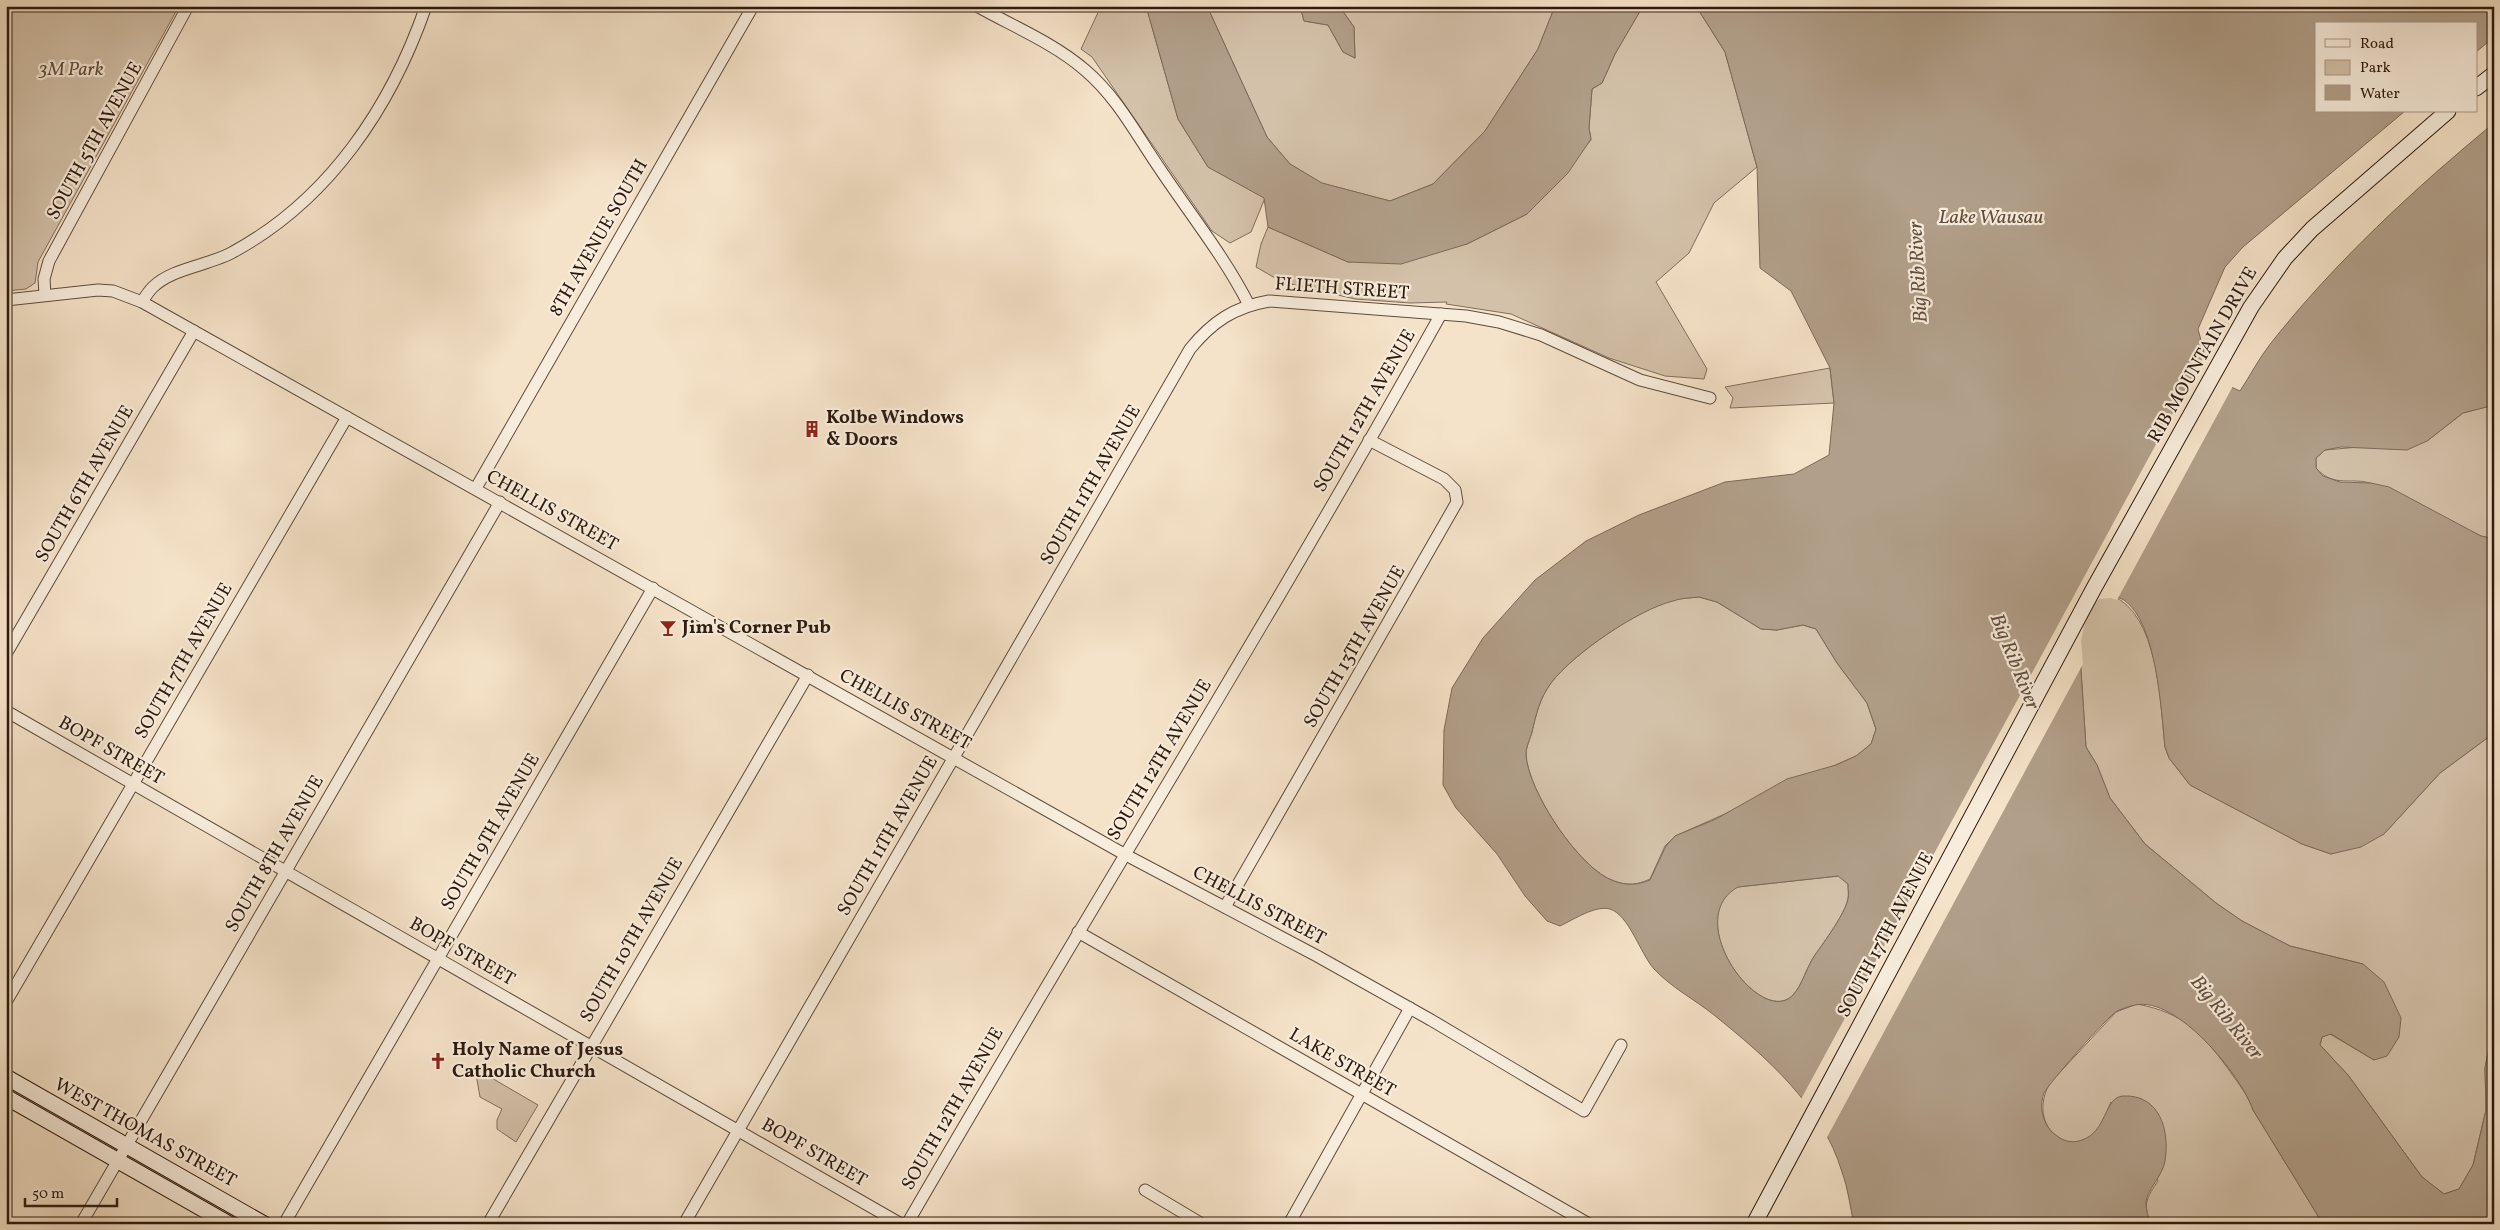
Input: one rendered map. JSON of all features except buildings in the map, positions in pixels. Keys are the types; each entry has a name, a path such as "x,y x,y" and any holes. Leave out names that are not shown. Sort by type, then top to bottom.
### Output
{"main road":[{"path":"2478,86 2494,74"},
{"name":"RIB MOUNTAIN DRIVE","path":"2053,666 2230,342 2266,284 2306,234 2447,112"},
{"name":"SOUTH 17TH AVENUE","path":"1754,1224 2053,666"},
{"name":"WEST THOMAS STREET","path":"6,1077 264,1224"},
{"name":"WEST THOMAS STREET","path":"6,1097 229,1224"}],"street":[{"name":"SOUTH 5TH AVENUE","path":"45,295 44,279 49,262 188,6"},
{"path":"142,302 153,286 164,279 232,253 276,226 304,202 343,159 385,101 403,67 426,6"},
{"name":"8TH AVENUE SOUTH","path":"476,488 753,6"},
{"name":"FLIETH STREET","path":"977,6 1071,59 1098,81 1133,127 1230,268 1249,304 1288,301 1474,317 1520,328 1640,380 1710,398"},
{"name":"CHELLIS STREET","path":"6,300 98,290 113,291 142,302 654,588 1124,854 1410,1008 1584,1111 1621,1045"},
{"name":"SOUTH 11TH AVENUE","path":"684,1224 1190,349 1217,321 1249,304"},
{"name":"SOUTH 12TH AVENUE","path":"907,1224 1369,440 1441,314"},
{"name":"SOUTH 6TH AVENUE","path":"6,654 194,331"},
{"name":"SOUTH 7TH AVENUE","path":"6,1002 347,417"},
{"name":"SOUTH 13TH AVENUE","path":"1225,907 1457,502 1455,490 1444,480 1369,440"},
{"name":"SOUTH 8TH AVENUE","path":"81,1224 500,502"},
{"name":"SOUTH 9TH AVENUE","path":"284,1224 654,588"},
{"name":"SOUTH 10TH AVENUE","path":"488,1224 808,675"},
{"name":"BOPF STREET","path":"6,711 901,1224"},
{"name":"LAKE STREET","path":"1078,932 1590,1224"},
{"path":"1289,1224 1410,1008"},
{"path":"1144,1190 1202,1224"}],"green space":[{"name":"3M Park","path":"6,6 179,6 38,262 35,283 26,289 6,291"},
{"path":"1101,6 1146,6 1178,119 1208,167 1265,198 1251,232 1230,243 1212,231 1092,57 1081,49"},
{"path":"1207,6 1300,6 1304,21 1328,25 1343,52 1355,58 1354,27 1339,6 1555,6 1538,49 1485,131 1433,184 1390,201 1321,183 1290,164 1267,137"},
{"path":"1643,6 1696,6 1725,52 1757,167 1714,203 1689,253 1656,282 1707,369 1704,379 1665,376 1609,358 1511,314 1446,304 1447,302 1410,303 1355,299 1282,282 1256,267 1261,244 1268,227 1348,262 1467,244 1527,214 1591,140 1589,128 1592,89 1602,83 1615,54"},
{"path":"1830,368 1834,403 1730,408 1733,398 1725,387"},
{"path":"2494,405 2494,539 2481,536 2387,489 2365,482 2330,478 2316,468 2316,458 2325,450 2427,441 2463,413"},
{"path":"2111,595 2127,605 2139,621 2148,640 2154,662 2165,747 2169,758 2190,785 2302,844 2331,854 2384,834 2440,773 2494,733 2493,1026 2485,1068 2486,1110 2473,1165 2459,1189 2444,1194 2422,1177 2348,1075 2320,1045 2322,1037 2330,1034 2374,1060 2363,964 2290,946 2242,921 2216,903 2145,844 2110,798 2097,765 2086,747 2079,640 2085,610 2098,597"},
{"path":"1699,597 1717,602 1761,629 1777,630 1803,625 1816,629 1837,663 1867,703 1876,729 1871,744 1856,756 1675,836 1665,846 1650,879 1641,883 1619,883 1600,874 1586,862 1558,827 1535,787 1526,754 1527,746 1544,694 1551,683 1574,659 1624,623 1658,605 1682,598"},
{"path":"1839,876 1848,884 1846,905 1834,928 1812,960 1796,991 1793,995 1779,1001 1763,997 1746,984 1732,966 1721,944 1717,922 1722,902 1737,887"},
{"path":"2137,1004 2167,1013 2179,1019 2190,1026 2209,1045 2243,1089 2253,1110 2323,1224 2151,1224 2146,1206 2151,1192 2158,1181 2111,1102 2102,1124 2090,1138 2078,1142 2066,1141 2056,1136 2048,1126 2043,1114 2044,1099 2050,1083 2116,1012"},
{"path":"478,1070 538,1105 516,1142 497,1129 497,1120 502,1109 480,1097 476,1074"}],"water":[{"path":"1146,6 1207,6 1267,137 1290,164 1322,183 1390,201 1433,184 1485,131 1538,49 1555,6 1643,6 1615,54 1602,83 1592,89 1589,128 1591,139 1568,173 1527,214 1467,244 1401,264 1348,262 1268,227 1264,198 1208,167 1178,119"},
{"path":"1300,6 1339,6 1354,27 1355,58 1343,52 1328,25 1304,21"},
{"path":"1696,6 2494,6 2494,37 2478,50 2478,22 2315,22 2315,112 2404,112 2243,247 2225,267 2198,329 2204,352 2200,373 2240,391 2271,343 2349,255 2405,200 2494,123 2494,405 2463,413 2427,441 2407,450 2341,447 2325,450 2316,458 2316,468 2323,476 2340,482 2371,483 2389,487 2481,536 2494,539 2494,733 2440,773 2384,834 2361,847 2331,854 2302,844 2190,785 2169,758 2165,747 2159,690 2150,647 2144,627 2135,611 2124,600 2107,596 2097,597 2085,610 2079,640 2086,747 2097,765 2110,798 2145,844 2216,903 2242,921 2290,946 2363,964 2384,982 2401,1018 2399,1037 2387,1056 2374,1060 2331,1034 2322,1037 2320,1045 2348,1075 2422,1177 2444,1194 2459,1189 2473,1165 2486,1110 2485,1068 2493,1026 2494,989 2494,1224 2323,1224 2253,1110 2246,1095 2221,1059 2188,1025 2169,1013 2152,1005 2135,1005 2117,1011 2079,1050 2044,1093 2042,1109 2050,1130 2063,1139 2073,1142 2090,1136 2096,1130 2108,1108 2117,1098 2123,1096 2136,1097 2146,1101 2154,1108 2160,1116 2164,1127 2166,1150 2164,1166 2146,1202 2151,1224 1854,1224 1846,1184 1833,1148 1821,1125 1806,1104 1772,1065 1734,1031 1668,982 1654,969 1629,926 1617,913 1610,909 1598,909 1560,926 1547,921 1525,896 1497,854 1456,808 1443,785 1444,730 1452,688 1483,638 1535,580 1586,541 1639,515 1725,482 1794,474 1829,455 1834,403 1830,368 1791,291 1760,268 1757,167 1725,52","holes":["1699,597 1717,602 1761,629 1777,630 1803,625 1816,629 1837,663 1867,703 1876,729 1871,744 1856,756 1836,765 1787,779 1716,819 1675,836 1666,846 1650,880 1632,884 1619,883 1600,874 1571,845 1545,807 1535,787 1526,754 1541,700 1551,683 1574,659 1624,623 1658,606 1676,600","1838,876 1848,884 1848,897 1843,912 1812,960 1793,995 1779,1001 1763,997 1746,984 1732,966 1721,944 1718,922 1722,902 1738,887"]}],"pier":[{"path":"2206,352 2202,372 2233,386 2117,600 2111,598 2099,599 2087,611 2081,641 2083,664 1825,1141 1819,1127 1800,1101"}],"place":[{"name":"Kolbe Windows & Doors","path":"812,429"},
{"name":"Jim's Corner Pub","path":"668,628"},
{"name":"Holy Name of Jesus Catholic Church","path":"438,1061"}],"water label":[{"name":"Lake Wausau","path":"1991,218"},
{"name":"Big Rib River","path":"1919,272"},
{"name":"Big Rib River","path":"2014,662"},
{"name":"Big Rib River","path":"2226,1018"}]}
